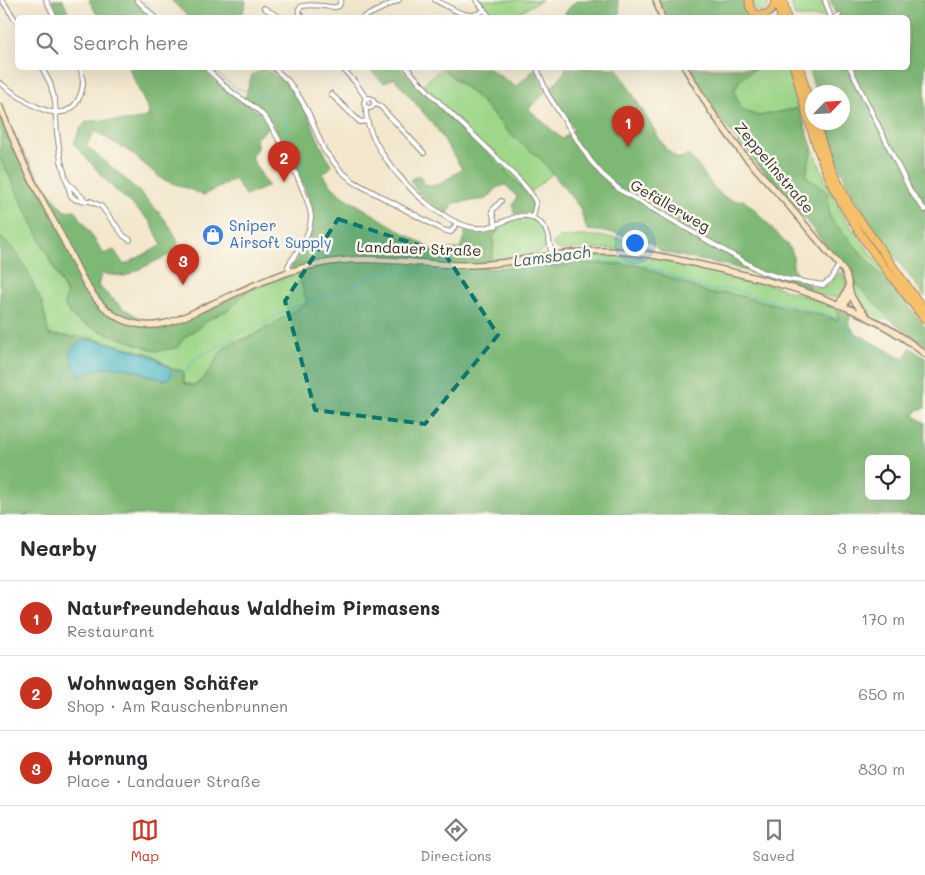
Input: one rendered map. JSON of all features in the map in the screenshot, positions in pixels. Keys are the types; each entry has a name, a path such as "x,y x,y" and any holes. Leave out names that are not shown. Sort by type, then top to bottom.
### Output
{"highway":[{"path":"749,0 750,8 755,15"},
{"path":"765,15 774,8 776,0"},
{"path":"776,0 780,15"},
{"path":"783,0 786,15"},
{"path":"795,70 814,140 838,197 865,238 925,320"},
{"path":"801,70 805,87"},
{"path":"818,130 830,164 850,206 925,311"}],"main road":[{"path":"656,0 661,15"},
{"name":"Zeppelinstraße","path":"686,70 711,111 742,154 839,265 847,276 849,284"},
{"name":"Landauer Straße","path":"0,107 27,171 88,288 103,307 114,316 139,325 149,326 169,323 263,281 314,265 358,259 387,259 470,265 581,252 611,251 658,256 748,276 799,291 868,317 895,332 925,354"},
{"path":"841,306 849,284"},
{"path":"849,284 850,293 854,301 868,317"},
{"path":"841,306 850,293"}],"street":[{"path":"2,0 15,20"},
{"path":"46,0 54,15"},
{"path":"137,0 152,15"},
{"path":"301,15 299,8 305,2 335,7 339,6 340,0"},
{"path":"368,15 398,0"},
{"path":"435,0 462,15 475,15 484,10"},
{"path":"476,0 488,15"},
{"path":"824,0 831,15"},
{"path":"264,8 276,15"},
{"path":"43,70 54,93 59,147 66,181 74,199 101,206 124,236 130,240"},
{"path":"0,83 33,105 56,113 69,109 79,98 84,83 81,70"},
{"path":"208,70 238,97 256,108 267,118 306,197 311,213 310,224 303,244 288,266 290,271"},
{"path":"276,70 297,93 328,156 347,177 447,231 453,230 457,224"},
{"path":"344,70 356,82 366,98 370,98 380,106 424,153"},
{"path":"409,70 437,101 486,146 528,191 536,203 533,218"},
{"name":"Gefällerweg","path":"538,70 547,93 590,160 602,174 628,196 664,214 747,264 775,276 823,285 830,280 839,265"},
{"path":"851,70 911,192 925,210"},
{"path":"332,94 360,122 368,121"},
{"path":"366,98 364,102 368,121 383,155 402,180 425,202 457,224 476,228 496,226 516,216 533,218 543,225 550,238 551,255"},
{"path":"366,107 370,107 374,103"},
{"path":"496,226 492,211 501,201"}],"highlighted area":[{"path":"338,219 445,254 498,335 425,424 315,410 285,301"}],"green space":[{"path":"52,0 63,0 69,15 59,15"},
{"path":"89,0 134,0 149,15 97,15"},
{"path":"171,0 245,0 246,3 242,15 186,15"},
{"path":"478,0 542,0 523,10 518,15 492,15"},
{"path":"577,0 618,0 620,15 564,15"},
{"path":"659,0 743,0 745,9 750,15 665,15"},
{"path":"752,0 770,0 770,4 767,6 769,9 759,13 753,6"},
{"path":"790,0 821,0 826,15 794,15"},
{"path":"830,0 925,0 925,297 889,250 864,213 851,191 830,143 826,130 850,130 850,85 814,85 809,70 910,70 910,15 836,15"},
{"path":"130,70 203,70 224,89 260,113 270,126 256,138 257,148 251,157 268,186 246,196 234,179 204,195 162,179 130,152 95,131 86,146 149,202 170,227 177,240 179,250 125,276 101,274 98,286 124,309 147,322 174,324 249,290 230,309 211,318 184,338 177,348 156,351 98,330 80,322 71,315 64,304 67,294 0,157 0,116 39,178 64,211 75,210 104,254 114,250 124,265 162,245 150,221 111,186 74,144 79,131 86,122 140,119 148,116 149,112"},
{"path":"261,70 268,70 292,90 309,117 326,157 332,166 323,174 330,184 341,195 432,250 460,249 466,230 486,231 503,225 493,237 493,253 486,269 552,267 578,263 638,265 711,294 728,293 838,321 837,311 834,307 851,315 848,323 854,332 899,357 906,358 910,348 925,358 925,408 917,410 914,416 925,423 925,515 0,515 0,237 17,253 28,272 42,302 49,335 91,338 150,354 172,369 183,371 184,383 192,386 197,384 205,377 225,347 254,335 307,303 298,273 291,267 308,239 313,219 312,211 289,154 268,117 245,98 252,75","holes":["95,341 146,355 171,371 165,380 132,370 114,367 104,368 80,376 72,361"]},
{"path":"370,70 402,70 528,194 535,203 532,213 514,214 513,205 517,197 506,185 498,187 487,199 454,203 447,215 418,192 410,180 417,176 420,176 424,184 431,186 440,184 462,169 437,129 394,78 384,83"},
{"path":"439,70 443,70 479,99 512,136 542,160 553,173 528,194 419,88"},
{"path":"445,70 492,70 516,87 533,70 536,70 545,93 529,109 562,139 574,130 549,90 565,70 618,70 665,148 678,159 688,155 718,192 733,200 743,200 753,208 791,249 794,269 810,286 804,289 730,266 661,252 650,242 614,233 587,230 580,208 542,160 512,136 479,99"},
{"path":"690,70 754,70 740,79 734,92 742,110 758,116 799,108 812,147 806,176 828,193 829,216 881,276 900,293 925,327 925,345 888,317 859,286 750,156 710,105"},
{"path":"754,70 790,70 799,108 758,116 742,110 734,92 740,79"},
{"path":"812,147 828,186 847,221 900,293 881,276 829,216 828,193 806,176"},
{"path":"0,157 67,295 64,304 74,318 88,326 126,338 177,348 184,338 211,318 230,309 249,290 298,272 307,303 254,335 226,347 204,378 199,383 192,384 184,383 183,371 172,369 150,354 91,338 49,335 42,302 28,272 17,253 0,237"},
{"path":"518,218 527,218 537,223 544,231 547,245 540,252 530,255 489,261 493,253 493,237 503,225"},
{"path":"579,236 629,240 640,243 654,251 592,248 559,250 553,243 559,238"},
{"path":"615,255 671,261 754,280 834,307 837,311 838,321 728,293 711,294 638,265 578,263 552,267 485,269 557,258"},
{"path":"841,272 846,280 846,287 841,295 837,297 826,296 804,289 826,287"},
{"path":"852,279 892,320 880,319 862,307 853,294"}],"water":[{"path":"87,340 108,343 149,355 171,371 171,377 165,380 132,370 113,367 92,371 80,376 70,352 77,344"}],"waterway":[{"path":"142,0 156,15"},
{"path":"213,70 234,87 246,91"},
{"path":"252,93 268,97 285,116 288,137 321,205 345,226 363,225 413,254"},
{"name":"Lamsbach","path":"259,327 277,315 301,304 350,289 377,272 405,270 455,275 492,276 579,261 639,263 712,291 730,289 828,315 844,323 851,336 912,366 921,366 925,370"},
{"name":"Lamsbach","path":"172,374 187,371 190,365 201,355 226,343 239,332 257,328"},
{"name":"Lamsbach","path":"26,414 46,401 74,365"}],"place":[{"name":"Naturfreundehaus Waldheim Pirmasens","path":"628,147"},
{"name":"Wohnwagen Schäfer","path":"284,182"},
{"name":"Sniper Airsoft Supply","path":"213,235"},
{"name":"Hornung","path":"183,285"}]}
